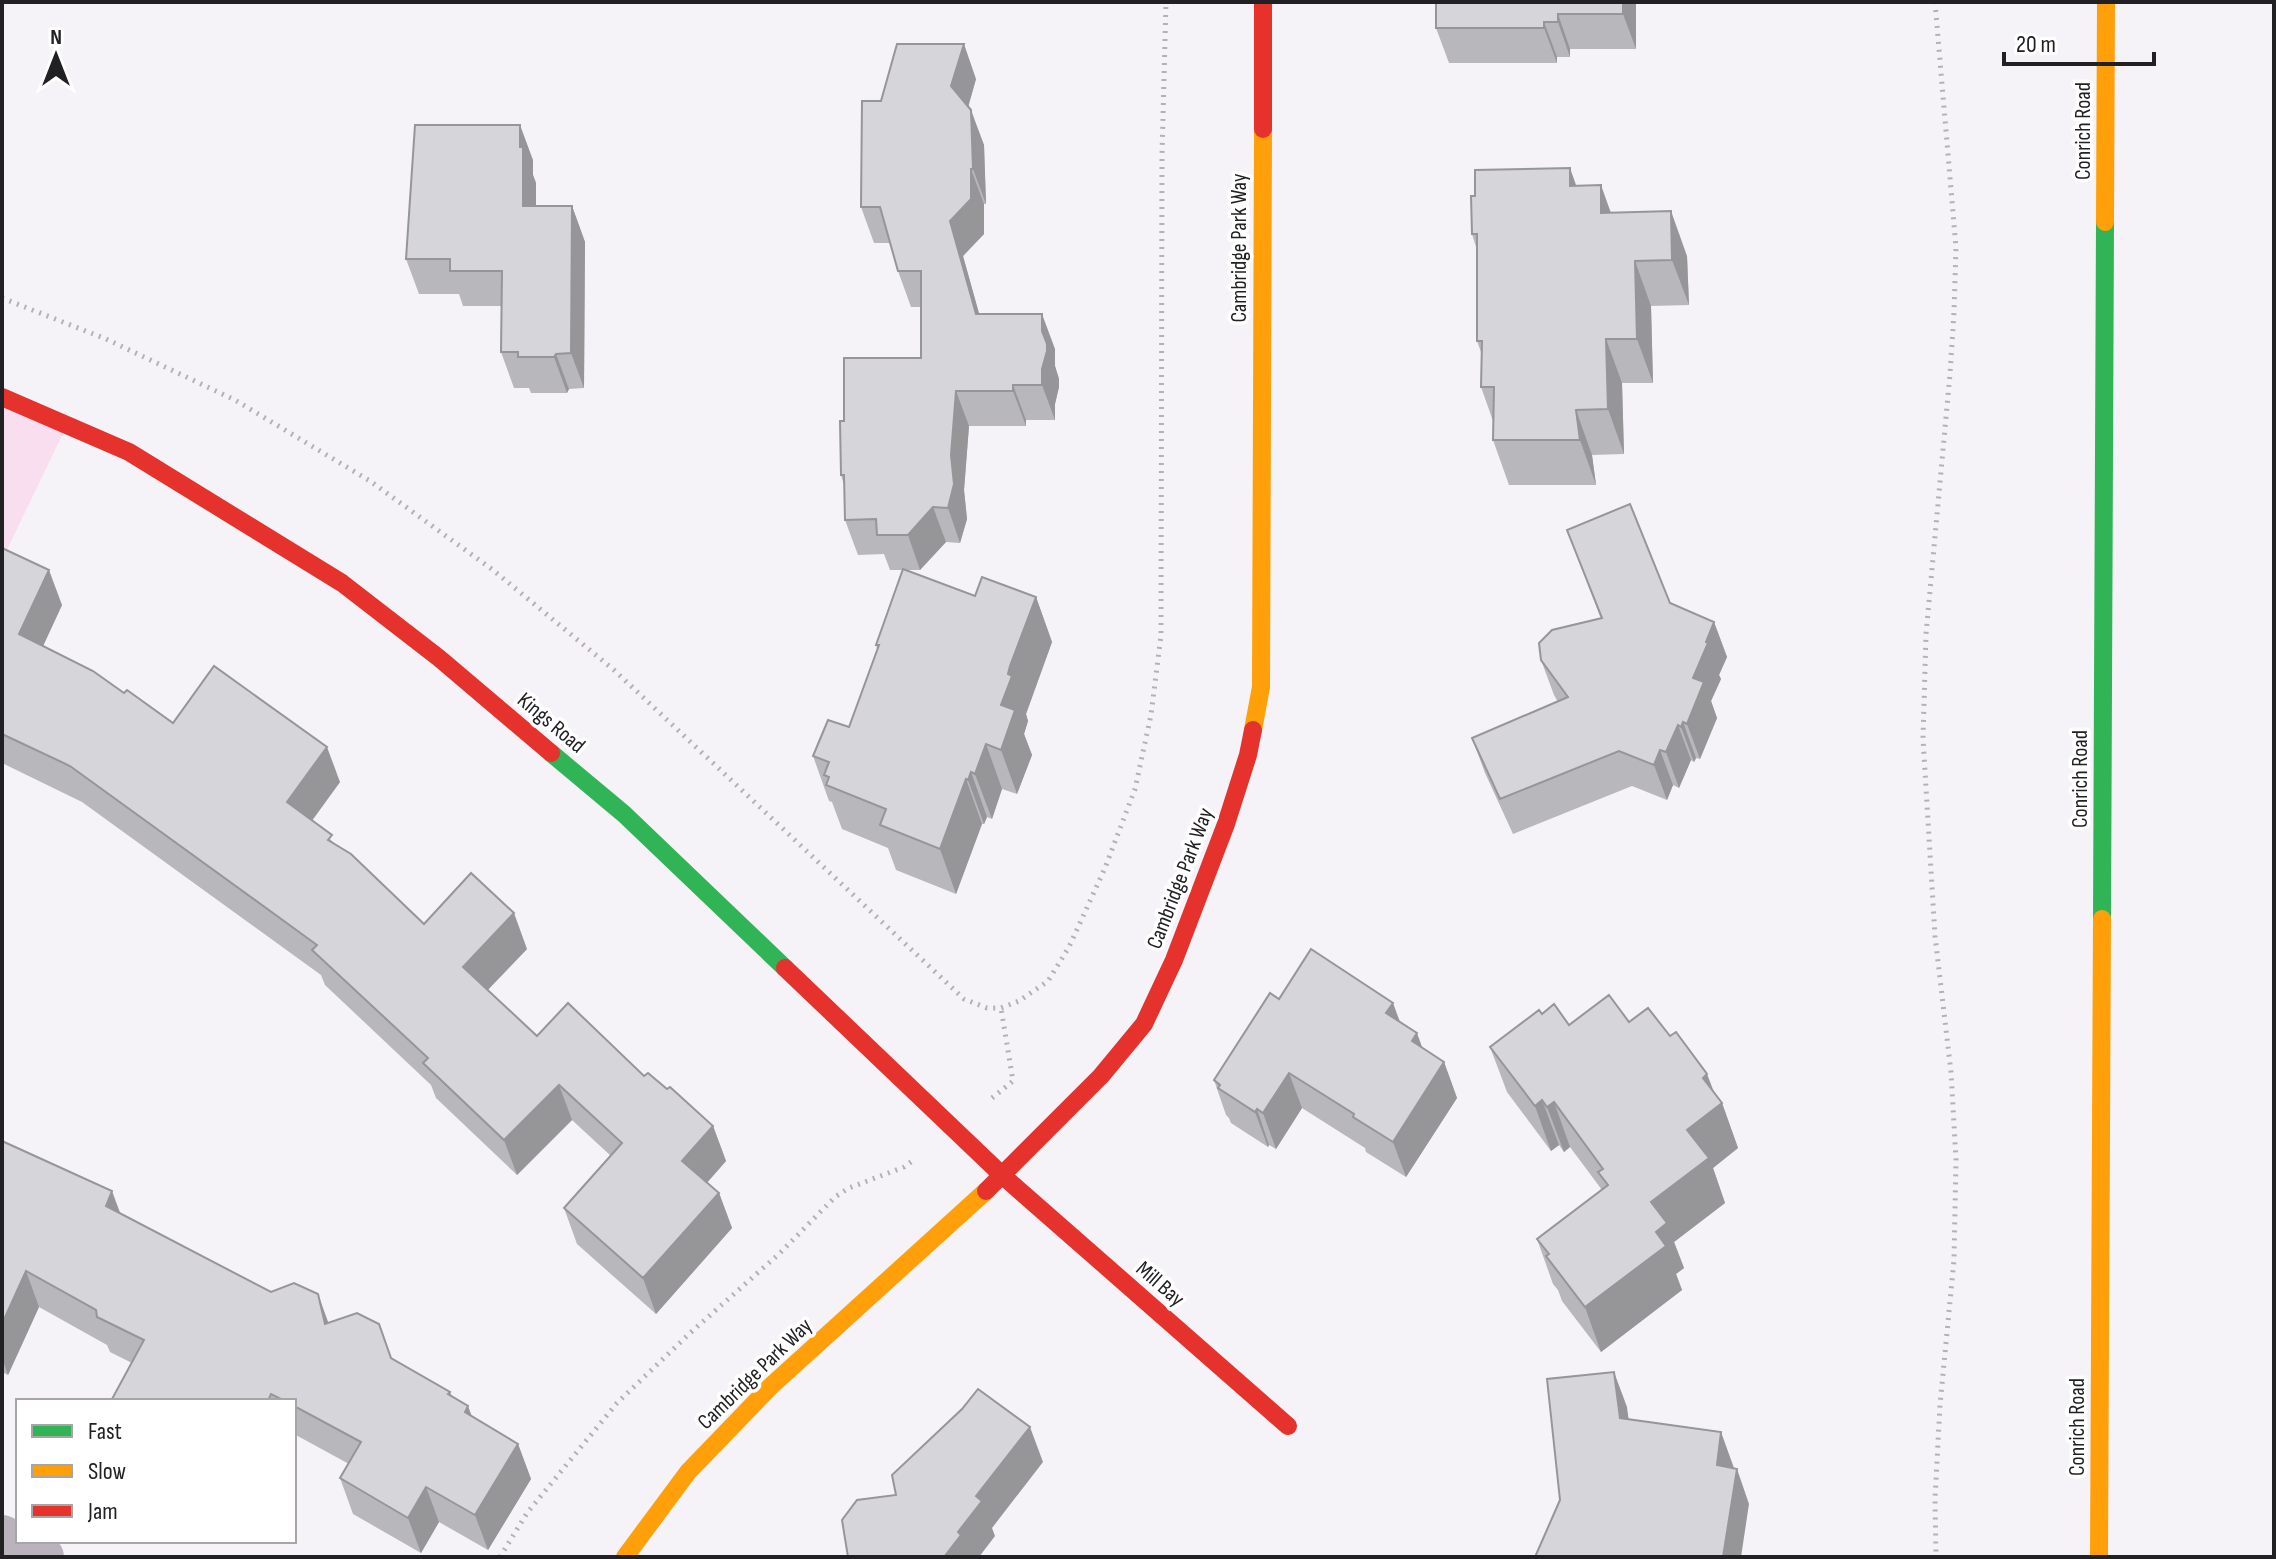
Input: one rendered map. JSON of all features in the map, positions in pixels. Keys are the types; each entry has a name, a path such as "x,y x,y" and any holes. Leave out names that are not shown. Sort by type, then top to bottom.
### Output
{"street":[{"name":"Cambridge Park Way","path":"625,1557 688,1472 761,1397 1003,1176 1101,1076 1144,1024 1174,960 1226,824 1248,755 1261,687 1263,2"},
{"name":"Conrich Road","path":"2099,1557 2106,2"},
{"name":"Kings Road","path":"2,397 129,452 342,583 439,658 624,814 1003,1176"},
{"name":"Mill Bay","path":"1003,1176 1288,1426"},
{"path":"2,1537 42,1557"}],"path":[{"path":"2,298 106,339 235,400 382,490 493,570 614,670 964,999 987,1008 1001,1008 1019,1001 1048,981 1069,947 1105,868 1135,789 1151,715 1161,635 1162,155 1166,2"},
{"path":"1935,2 1956,248 1951,359 1926,634 1923,738 1935,936 1951,1072 1956,1160 1954,1260 1935,1499 1936,1557"},
{"path":"1001,1008 1013,1081"},
{"path":"500,1557 527,1513 617,1403 780,1253 835,1197 849,1188 904,1167"}],"shaded area":[{"path":"2,397 67,425 2,560"}],"building":[{"path":"1436,2 1623,2 1623,14 1558,14 1558,22 1544,22 1544,28 1436,28"},
{"path":"897,44 964,44 951,86 971,110 971,199 950,221 976,314 1042,314 1047,351 1042,385 1013,385 1013,391 956,391 951,455 954,484 948,508 933,507 908,535 877,535 876,519 845,520 840,421 844,421 844,358 921,358 921,271 898,271 880,207 861,207 862,101 881,101"},
{"path":"415,125 520,125 523,206 572,206 571,353 556,354 554,357 518,357 518,352 501,352 502,271 450,271 450,259 406,259"},
{"path":"1570,168 1570,186 1601,185 1601,213 1671,211 1672,260 1635,261 1637,339 1606,339 1608,409 1576,410 1580,440 1493,440 1494,387 1481,387 1482,341 1477,341 1477,234 1472,234 1471,196 1475,196 1475,170"},
{"path":"1630,504 1670,603 1714,622 1693,678 1704,682 1687,724 1683,722 1681,727 1678,725 1666,752 1660,750 1654,765 1619,751 1500,799 1472,738 1568,697 1541,660 1539,643 1552,630 1602,618 1567,530"},
{"path":"2,548 49,570 19,634 93,671 124,693 127,690 173,723 214,666 327,747 287,802 332,835 328,840 351,854 424,924 471,873 514,913 463,967 537,1036 568,1003 644,1076 648,1073 667,1089 670,1087 713,1126 682,1161 719,1193 643,1278 564,1208 622,1143 559,1085 504,1140 423,1063 428,1058 312,950 317,945 70,766 2,734"},
{"path":"903,569 975,596 982,577 1036,597 1008,674 1012,676 1001,705 1015,710 1001,750 986,744 975,774 971,772 966,779 940,849 880,825 886,809 826,785 829,777 824,775 829,762 813,756 828,720 849,727"},
{"path":"1311,949 1393,1003 1386,1013 1417,1033 1412,1041 1444,1062 1393,1142 1289,1073 1263,1113 1257,1109 1255,1112 1218,1088 1220,1085 1214,1080 1270,993 1279,999"},
{"path":"1609,995 1629,1022 1648,1008 1670,1036 1676,1032 1707,1074 1703,1078 1722,1103 1687,1130 1709,1158 1651,1202 1667,1223 1656,1232 1666,1246 1585,1307 1546,1256 1549,1254 1537,1239 1608,1185 1598,1172 1603,1169 1554,1102 1547,1107 1542,1100 1535,1106 1490,1047 1539,1010 1542,1014 1554,1004 1569,1025"},
{"path":"2,1141 112,1191 106,1206 271,1292 294,1283 318,1294 325,1324 357,1313 379,1324 391,1358 450,1392 448,1394 468,1406 465,1412 518,1444 475,1515 426,1487 408,1518 340,1478 361,1442 296,1407 296,1399 281,1399 271,1394 269,1399 112,1399 144,1340 97,1317 96,1310 26,1271 2,1324"},
{"path":"1614,1372 1620,1418 1721,1432 1717,1465 1737,1469 1723,1557 1535,1557 1560,1500 1547,1379"},
{"path":"978,1389 1030,1427 976,1496 982,1501 958,1532 961,1535 944,1557 848,1557 842,1520 857,1500 896,1495 892,1475 962,1409"}],"traffic: fast":[{"path":"2102,919 2105,222"},
{"path":"551,753 624,814 785,968"}],"traffic: slow":[{"path":"2105,222 2106,2"},
{"path":"1253,730 1261,687 1263,129"},
{"path":"2099,1557 2102,919"},
{"path":"625,1557 688,1472 771,1386 986,1191"}],"traffic: jam":[{"path":"1263,2 1263,129"},
{"path":"2,397 129,452 342,583 439,658 551,753"},
{"path":"986,1191 1101,1076 1144,1024 1174,960 1226,824 1253,730"},
{"path":"785,968 1003,1176 1288,1426"}]}
